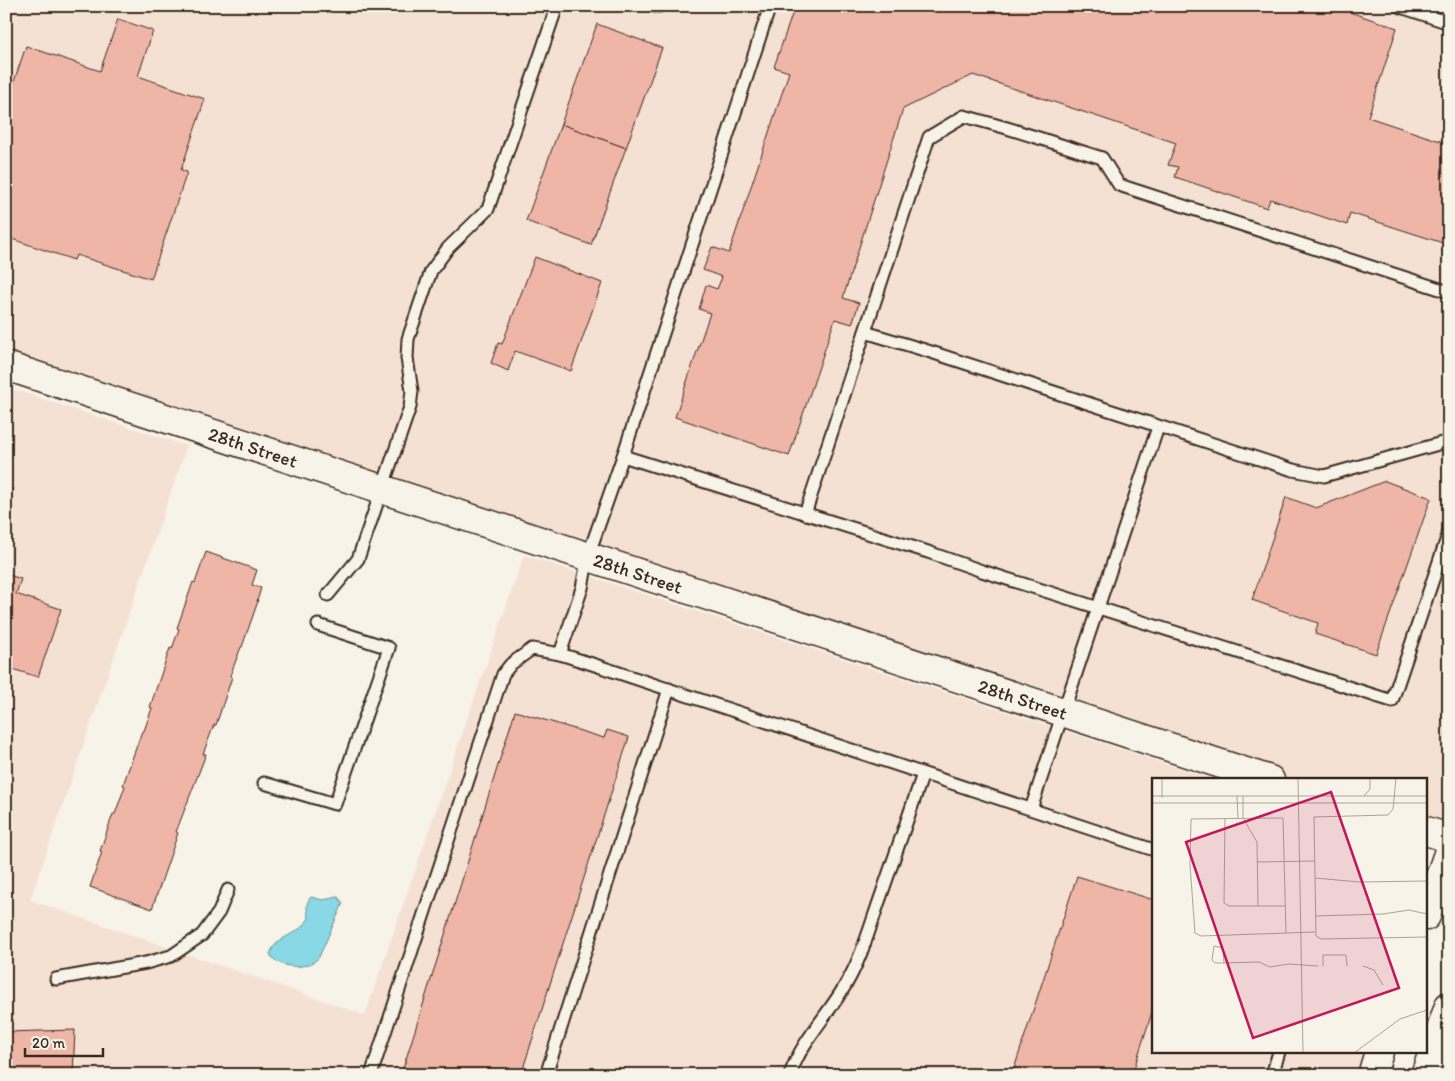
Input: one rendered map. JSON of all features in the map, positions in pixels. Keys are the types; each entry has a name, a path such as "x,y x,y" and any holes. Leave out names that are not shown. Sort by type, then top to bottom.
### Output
{"street":[{"name":"28th Street","path":"6,366 1264,778"},
{"path":"1428,832 1449,838"},
{"path":"1428,910 1449,851"},
{"path":"1425,1075 1449,1006"},
{"path":"1372,1075 1378,1054"}],"lane":[{"path":"328,595 358,559 410,407 412,391 407,358 408,339 431,270 448,248 488,209 556,6"},
{"path":"654,6 660,6"},
{"path":"560,654 582,588 588,556 623,456 770,6"},
{"path":"1398,6 1449,23"},
{"path":"805,514 929,137 964,116 1102,158 1119,185 1449,292"},
{"path":"865,332 932,352 1293,470 1324,476 1449,441"},
{"path":"1031,809 1158,427"},
{"path":"623,456 1392,701 1449,532"},
{"path":"264,783 335,804 364,721 388,648 318,625"},
{"path":"371,1075 503,674 511,664 532,649 560,654 669,689 1152,849"},
{"path":"546,1075 669,689"},
{"path":"790,1075 795,1060 808,1038 836,1001 853,972 866,940 923,774"},
{"path":"56,979 146,963 171,956 202,935 219,912 228,890"},
{"path":"1272,1075 1279,1054"}],"shaded area":[{"path":"6,6 1442,6 1449,8 1449,838 1428,832 1428,778 1264,778 6,366"},
{"path":"6,387 187,446 30,900 365,1015 524,555 1210,778 1152,778 1152,1054 1363,1054 1356,1075 6,1075"}],"water":[{"path":"311,897 323,900 338,897 343,903 319,957 308,965 293,966 279,963 270,954 278,943 305,924 309,918 307,907"}],"building":[{"path":"795,6 1332,6 1397,28 1368,117 1449,144 1449,245 1350,213 1347,225 1270,199 1267,208 1175,177 1178,167 1168,165 1176,143 973,75 903,109 843,298 859,303 852,324 835,319 789,456 675,417 710,313 699,309 706,285 717,289 722,277 703,270 712,247 729,253 789,72 774,67"},
{"path":"118,19 153,31 138,76 205,99 181,170 187,172 151,279 76,255 74,260 6,237 6,105 26,46 100,71"},
{"path":"597,24 662,48 626,148 561,124"},
{"path":"561,124 626,148 591,245 526,221"},
{"path":"535,257 602,283 571,371 515,351 508,371 491,363 498,343 502,344"},
{"path":"1385,481 1431,498 1376,654 1315,634 1318,623 1252,600 1286,497 1316,508"},
{"path":"6,487 13,489 6,509"},
{"path":"206,552 257,570 252,585 261,588 242,647 230,676 232,677 216,725 214,725 203,754 206,754 176,832 178,833 152,909 90,887 102,852 100,851 125,786 123,785 142,731 144,731 152,708 150,707 170,648 172,649 179,629 177,628 193,582 195,583"},
{"path":"6,574 21,579 16,594 61,609 38,677 6,667"},
{"path":"515,711 604,738 607,730 629,737 521,1075 401,1075"},
{"path":"1077,876 1152,899 1152,1012 1132,1075 1012,1075"},
{"path":"75,1030 73,1075 6,1075 6,1032"}]}
